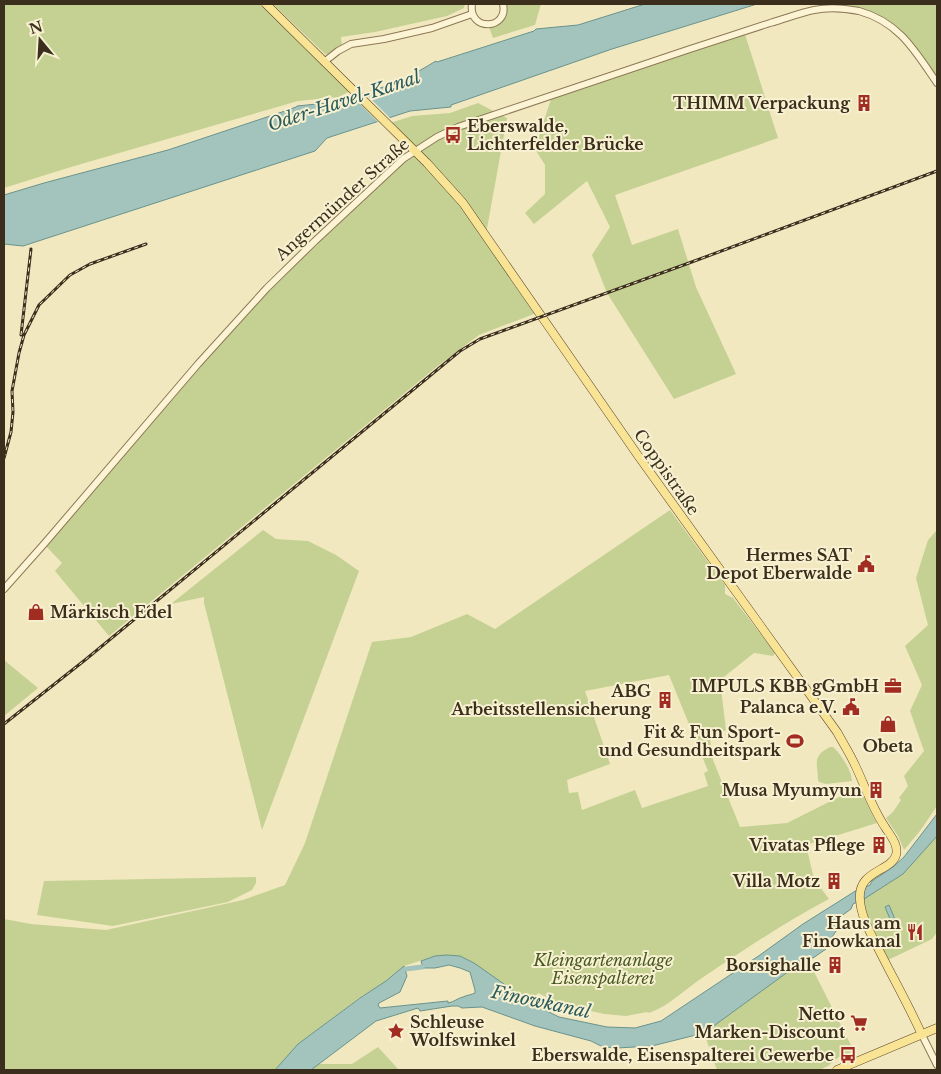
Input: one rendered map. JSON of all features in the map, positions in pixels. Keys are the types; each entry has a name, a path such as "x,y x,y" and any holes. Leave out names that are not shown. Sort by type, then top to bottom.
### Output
{"main road":[{"name":"Coppistraße","path":"266,4 451,188 472,214 639,457 837,732 856,766 877,814 896,848 896,854 889,863 867,877 862,885 860,898 870,933 922,1035"},
{"path":"837,1070 937,1028"}],"street":[{"path":"472,4 472,14 479,22 489,25 494,24 502,17 504,13 503,4"},
{"name":"Angermünder Straße","path":"4,590 198,364 267,288 403,159 436,136 721,39 803,13 822,9 852,10 868,14 886,23 907,40 937,83"},
{"path":"324,62 351,44 432,28 472,14"},
{"path":"922,1035 937,1065"}],"green space":[{"path":"4,4 262,4 350,91 339,97 298,101 4,188"},
{"path":"273,4 465,4 464,8 447,16 375,32 341,37 342,46 325,54"},
{"path":"506,4 541,4 535,25 493,38 489,27 494,27 501,23 505,17"},
{"path":"839,4 937,4 937,83 912,46 876,18 836,8"},
{"path":"744,31 778,138 615,195 632,245 678,229 696,287 736,374 674,399 607,293 592,255 610,227 587,181 534,224 525,213 545,194 545,165 535,149 551,99"},
{"path":"478,103 507,118 486,234 539,312 479,335 434,369 109,636 55,571 62,563 44,544 237,319 367,191 414,151 387,124 412,116 450,113"},
{"name":"Kleingartenanlage Eisenspalterei","path":"670,510 725,585 725,594 733,598 775,653 773,656 754,653 720,680 726,730 710,739 713,760 740,827 787,823 859,787 877,823 806,845 814,879 829,899 765,937 702,978 669,1003 648,1013 626,1016 604,1014 561,1004 538,993 531,1003 474,963 460,956 435,956 404,966 386,981 359,998 298,1044 275,1070 4,1070 4,919 31,924 106,930 243,900 285,885 305,843 372,642 411,637 467,614 495,629","holes":["669,675 708,771 704,773 708,786 642,808 635,790 582,810 578,792 569,793 567,780 610,764 585,691"]},
{"path":"263,530 276,539 308,541 336,555 359,571 262,830 204,597 171,604"},
{"path":"937,530 937,806 904,850 898,836 886,818 893,812 901,800 899,798 908,786 904,776 924,751 910,711 922,685 905,646 928,625 916,578 928,540"},
{"path":"4,660 38,688 4,716"},
{"path":"830,747 833,747 843,758 852,781 826,784 819,782 818,757"},
{"path":"937,836 937,932 932,939 888,960 869,920 864,899 903,874"},
{"path":"256,877 256,883 252,890 228,902 113,926 37,915 44,881"},
{"path":"807,958 854,1051 839,1057 828,1066 819,1070 717,1070 704,1033"},
{"path":"378,1047 399,1070 311,1070 318,1064 352,1064"}],"water":[{"name":"Oder-Havel-Kanal","path":"645,4 757,4 612,49 451,105 451,107 410,111 327,138 315,151 23,246 4,244 4,195 168,150 297,106 337,102 402,81 436,61 536,29 578,25"},
{"path":"937,814 937,836 903,874 853,904 851,909 840,917 839,927 827,944 826,949 813,958 807,958 704,1033 652,1046 603,1047 591,1041 535,1026 482,1007 462,1008 452,1006 420,1011 418,1008 376,1021 311,1070 275,1070 298,1044 404,966 407,976 400,992 379,1003 380,1008 448,1001 448,1003 475,993 470,972 449,965 423,968 421,961 435,956 460,956 474,963 531,1003 559,1017 607,1027 635,1028 661,1021 803,924 857,890 870,885 872,881 904,857"},
{"path":"889,905 897,924 893,926 885,907"}],"pier":[{"path":"363,91 391,119 379,123 351,95"}],"waterway":[{"path":"406,969 422,967"}],"railway":[{"path":"4,724 85,660 460,351 480,339 937,171"},
{"path":"4,458 11,432 13,412 12,391 19,353 24,335 39,305 70,275 90,264 146,244"},
{"path":"21,335 31,249"}],"place":[{"name":"THIMM Verpackung","path":"864,103"},
{"name":"Eberswalde, Lichterfelder Brücke","path":"453,135"},
{"name":"Hermes SAT Depot Eberwalde","path":"866,564"},
{"name":"Märkisch Edel","path":"36,612"},
{"name":"IMPULS KBB gGmbH","path":"893,686"},
{"name":"ABG Arbeitsstellensicherung","path":"665,700"},
{"name":"Palanca e.V.","path":"851,707"},
{"name":"Obeta","path":"888,724"},
{"name":"Fit & Fun Sport- und Gesundheitspark","path":"795,741"},
{"name":"Musa Myumyun","path":"876,790"},
{"name":"Vivatas Pflege","path":"879,845"},
{"name":"Villa Motz","path":"834,881"},
{"name":"Haus am Finowkanal","path":"915,932"},
{"name":"Borsighalle","path":"835,965"},
{"name":"Netto Marken-Discount","path":"859,1023"},
{"name":"Schleuse Wolfswinkel","path":"396,1031"},
{"name":"Eberswalde, Eisenspalterei Gewerbe","path":"848,1055"}],"water label":[{"name":"Finowkanal","path":"541,1002"}]}
